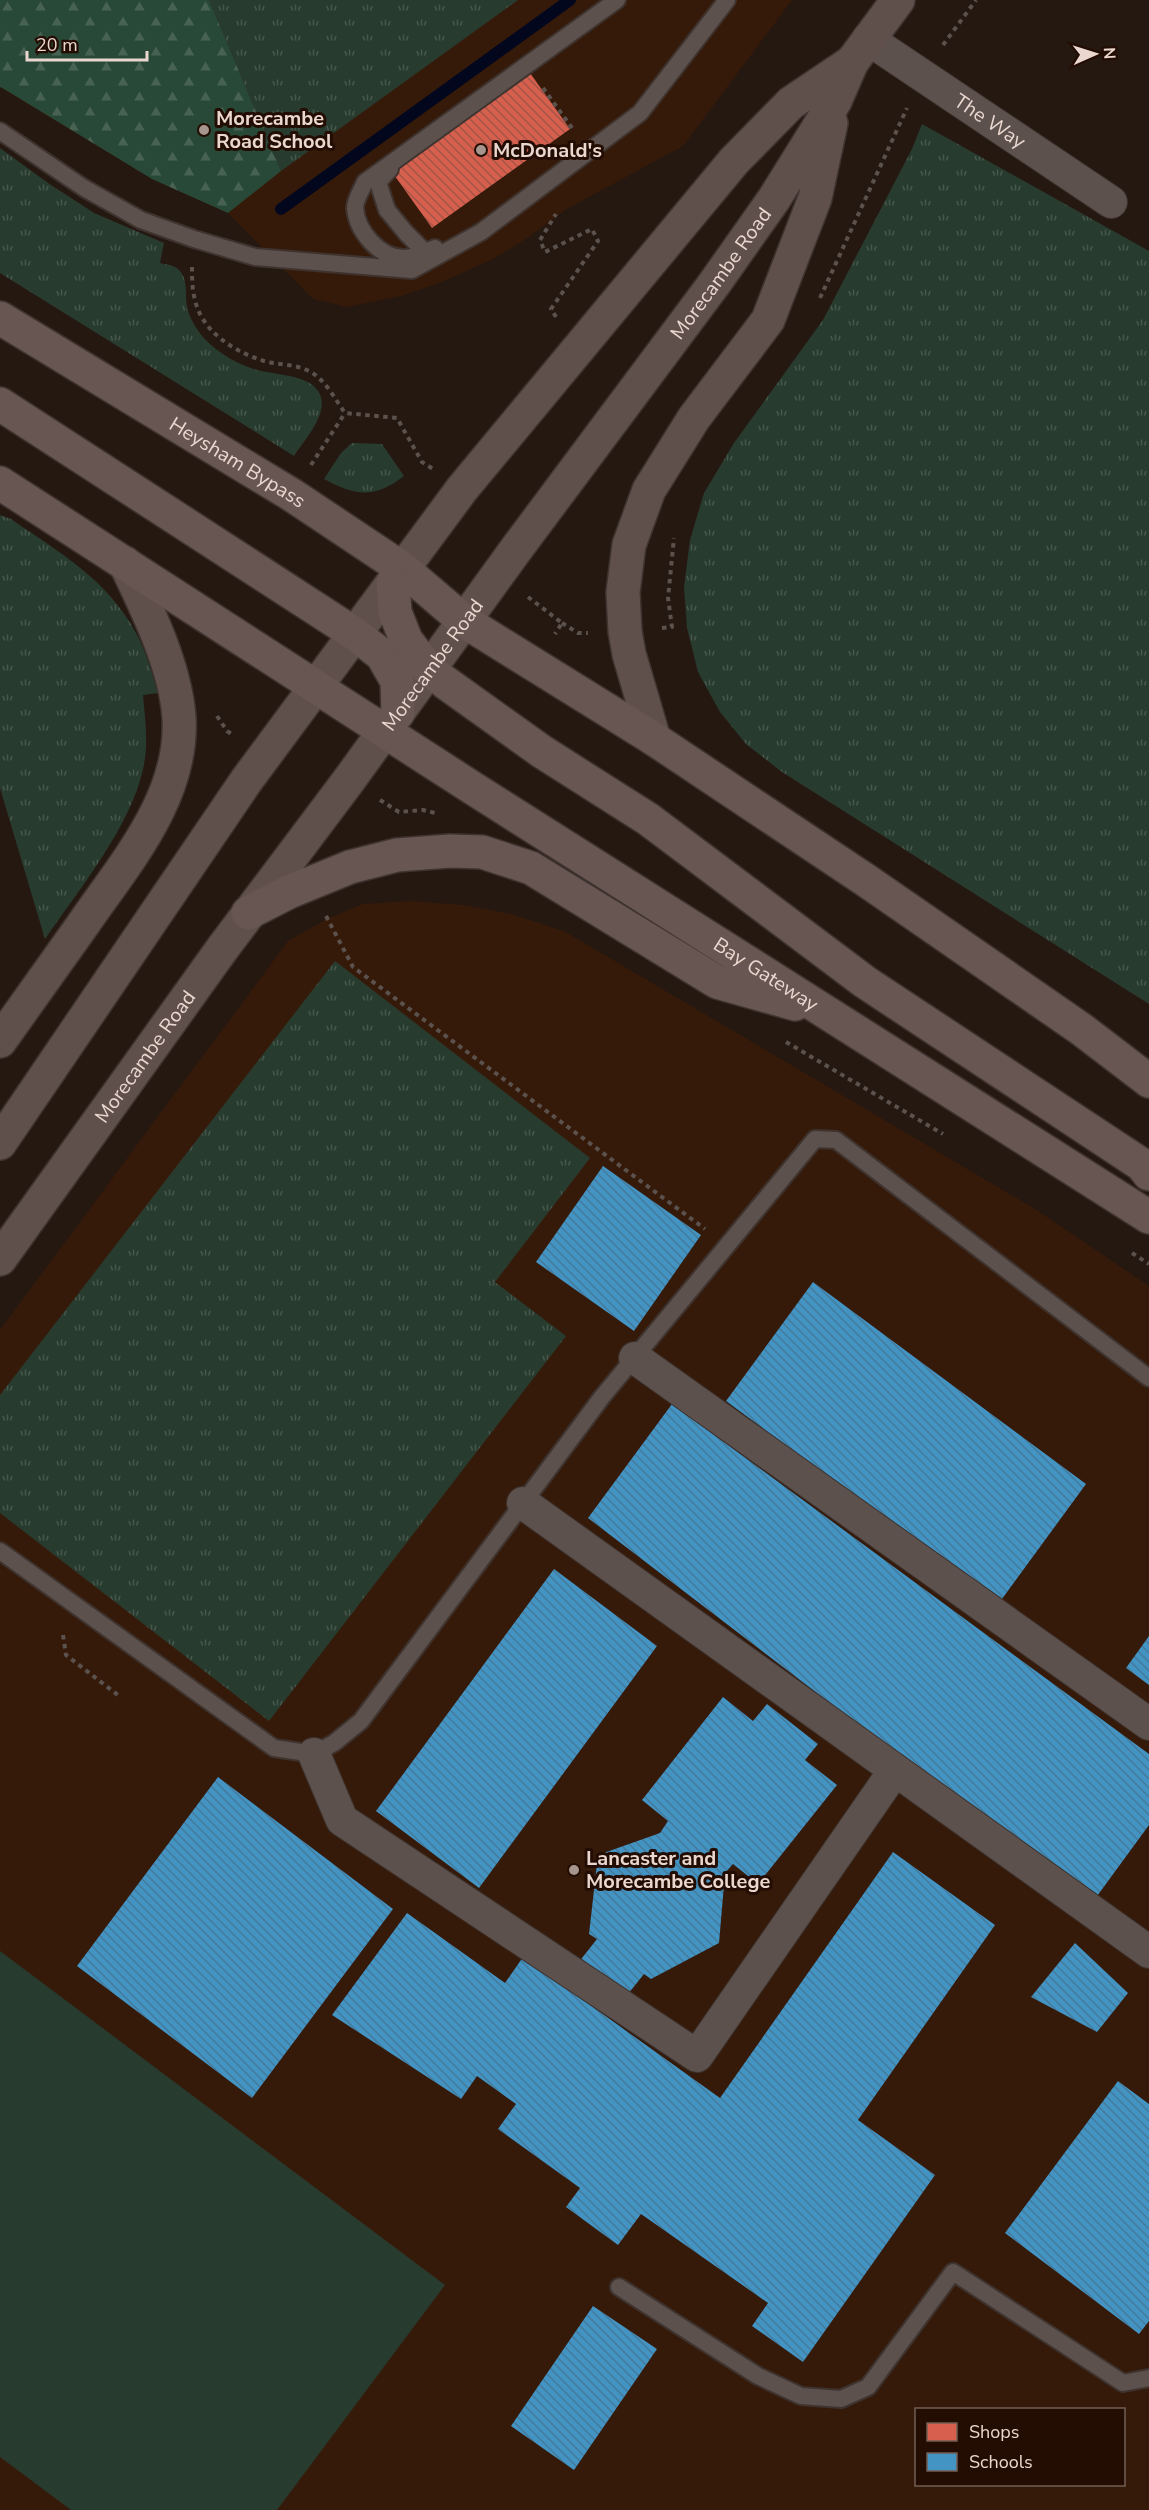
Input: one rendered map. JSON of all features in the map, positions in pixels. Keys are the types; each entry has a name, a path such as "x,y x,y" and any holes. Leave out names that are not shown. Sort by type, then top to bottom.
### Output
{"highway":[{"name":"Heysham Bypass","path":"0,318 292,495 398,576 464,621"},
{"path":"0,404 355,634 382,655 397,681 391,722 316,686 0,483"},
{"path":"398,576 395,612 406,640 429,670 541,751 648,819 865,982 1142,1165 1149,1174"},
{"path":"464,621 654,739 867,881 1081,1029 1149,1081"},
{"name":"Bay Gateway","path":"391,722 831,1015 1149,1217"},
{"path":"248,913 289,892 350,867 397,855 450,851 482,852 531,868 717,982 831,1015"}],"main road":[{"name":"Morecambe Road","path":"0,1259 248,913 774,200 835,101 860,51 898,0"},
{"name":"Morecambe Road","path":"0,1143 246,781 462,489 734,161 791,103 860,51"},
{"path":"654,739 628,654 625,631 623,592 629,545 649,490 694,418 768,320 815,198 835,101"},
{"path":"0,1041 126,863 156,814 176,760 179,716 168,665 145,605 124,563"}],"street":[{"name":"The Way","path":"860,51 1112,202"},
{"path":"635,1358 1149,1724"},
{"path":"523,1503 1149,1952"},
{"path":"314,1754 342,1820 697,2056 895,1770"}],"lane":[{"path":"481,232 404,258 391,255 374,246 358,225 355,205 365,182 617,0"},
{"path":"0,131 84,188 141,220 194,239 255,256 412,270 481,232 640,113 727,0"},
{"path":"401,156 378,182 387,210 425,252"},
{"path":"0,1551 274,1748 314,1754 334,1743 362,1721 523,1503 635,1358 816,1139 836,1140 1149,1378"},
{"path":"619,2287 758,2376 801,2396 842,2399 868,2387 953,2272 1123,2384 1149,2378"}],"path":[{"path":"942,47 976,0"},
{"path":"540,88 542,87 576,134"},
{"path":"556,317 551,309 598,241 592,229 545,252 540,240 561,207"},
{"path":"191,261 195,301 203,319 220,338 238,351 266,362 311,372 326,386 345,413 397,418 422,462"},
{"path":"310,468 345,413"},
{"path":"534,602 578,633 592,633"},
{"path":"552,639 562,623"},
{"path":"392,808 399,812 423,810 442,814"},
{"path":"324,913 353,967 728,1245"},
{"path":"776,1036 949,1138"},
{"path":"1129,1251 1149,1264"},
{"path":"60,1630 65,1638 66,1655 118,1696"}],"shaded area":[{"path":"0,0 792,0 683,146 565,210 529,237 495,258 442,282 401,296 347,307 313,299 228,213 152,179 0,87"},
{"name":"Lancaster and Morecambe College","path":"410,901 463,905 511,914 564,931 1035,1209 1149,1286 1149,2510 0,2510 0,1330 288,941 327,919 363,904"}],"green space":[{"path":"0,0 209,0 281,171 228,213 152,179 0,87"},
{"path":"209,0 518,0 281,171"},
{"path":"922,124 1149,251 1149,1004 782,772 746,744 720,712 698,672 687,628 684,587 690,540 704,493 734,443 823,320 912,149"},
{"path":"0,148 94,213 164,243 160,263 176,268 183,275 187,307 194,325 216,349 245,366 297,378 312,385 318,391 322,407 319,416 310,434 294,456 0,273"},
{"path":"352,443 382,444 404,476 374,492 355,492 324,479 341,453"},
{"path":"0,515 11,519 81,568 111,597 125,614 140,640 158,693 143,695 146,732 145,760 137,791 127,813 102,857 45,939 0,788"},
{"path":"335,961 590,1158 495,1282 566,1336 269,1721 0,1513 0,1395"},
{"path":"0,1951 445,2285 277,2510 71,2510 0,2457"}],"building: Shops":[{"name":"McDonald's","path":"530,73 570,129 432,228 392,172"}],"building: Schools":[{"path":"603,1166 701,1235 634,1331 536,1262"},
{"path":"813,1282 1086,1484 999,1603 726,1401"},
{"path":"672,1404 1149,1754 1149,1825 1092,1903 588,1518"},
{"path":"554,1569 657,1646 479,1888 376,1811"},
{"path":"1149,1636 1149,1685 1126,1668"},
{"path":"723,1697 753,1721 767,1704 818,1744 805,1760 837,1785 758,1884 733,1864 725,1873 719,1943 651,1979 644,1974 624,1999 578,1963 597,1939 589,1934 598,1855 660,1833 668,1821 642,1800"},
{"path":"218,1777 393,1909 252,2098 77,1966"},
{"path":"893,1852 995,1925 858,2120 935,2175 803,2362 752,2326 768,2303 641,2214 618,2245 566,2207 580,2188 498,2129 516,2104 477,2076 461,2099 332,2015 407,1913 505,1983 523,1957 720,2098"},
{"path":"1075,1943 1128,1993 1097,2032 1031,1997"},
{"path":"1118,2081 1149,2104 1149,2321 1139,2334 1005,2233"},
{"path":"593,2306 657,2349 574,2470 511,2426"}],"waterway":[{"path":"281,209 570,0"}],"place":[{"name":"Morecambe Road School","path":"204,130"},
{"name":"McDonald's","path":"481,150"},
{"name":"Lancaster and Morecambe College","path":"574,1870"}]}
